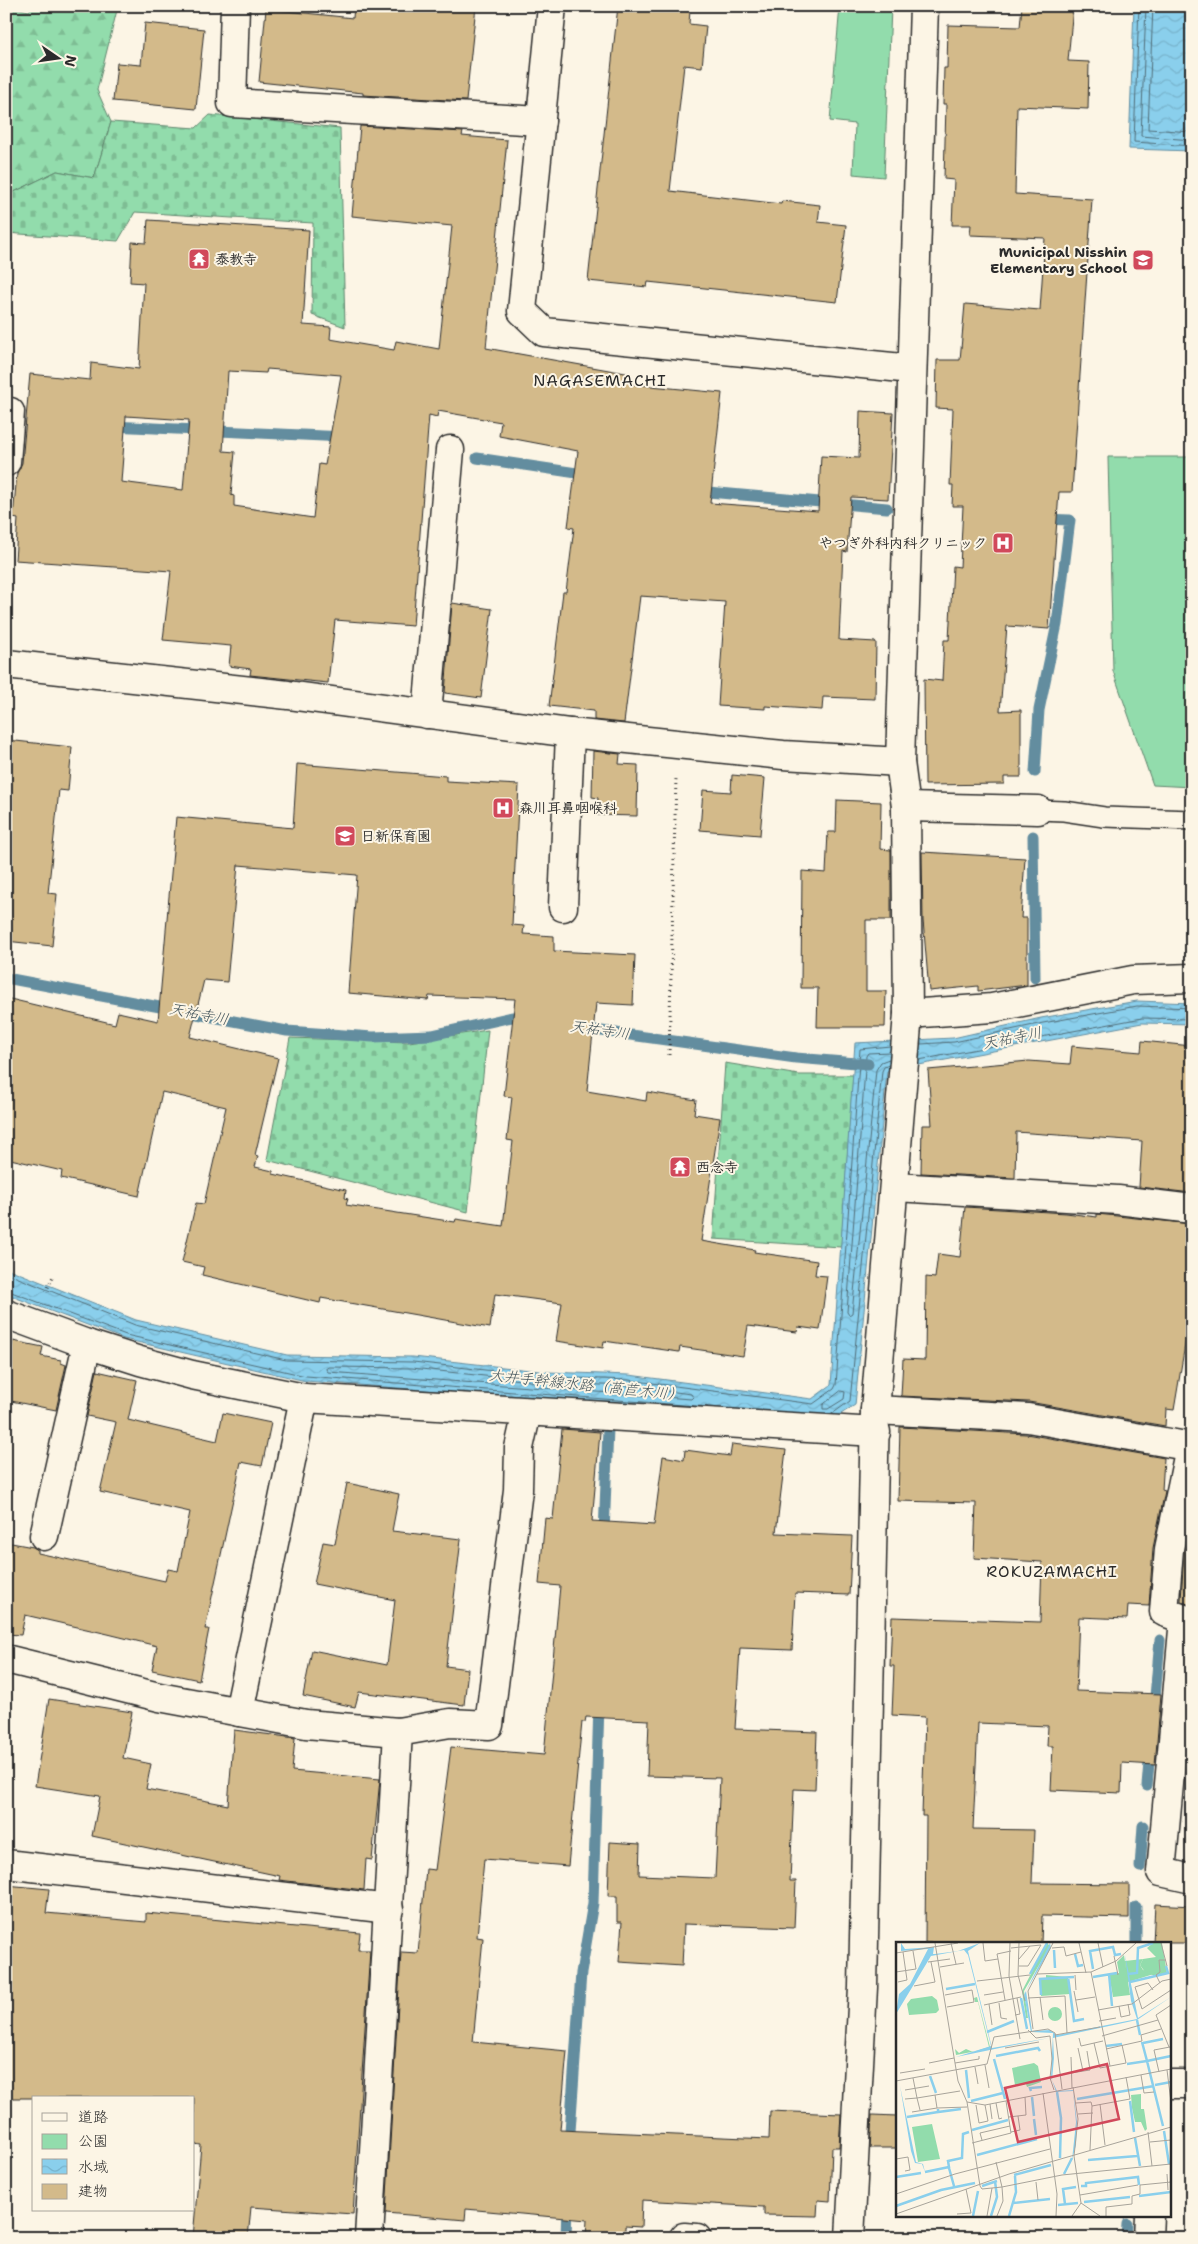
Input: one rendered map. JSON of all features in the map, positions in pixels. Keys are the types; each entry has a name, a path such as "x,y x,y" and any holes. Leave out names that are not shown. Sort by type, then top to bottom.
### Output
{"street":[{"path":"235,6 232,103 541,121"},
{"path":"552,6 522,311 544,332 912,368"},
{"path":"850,2238 863,1987 876,1421 908,1014 906,808 900,762 924,6"},
{"path":"6,462 9,417"},
{"path":"427,714 450,450"},
{"path":"6,664 288,696 570,733 783,755 900,762"},
{"path":"563,907 570,733"},
{"path":"906,808 1038,810"},
{"path":"908,1014 992,1008 1133,980 1192,978"},
{"path":"895,1186 1118,1200 1192,1209"},
{"path":"6,1314 87,1344 192,1375 304,1398 527,1412 876,1421 1028,1418 1191,1447 1169,1549 1164,1612 1184,1620 1184,1703 1161,1872 1192,1879"},
{"path":"44,1536 87,1344"},
{"path":"240,1712 304,1398"},
{"path":"6,1659 158,1696 306,1724 398,1732 450,1724 489,1725 518,1490 519,1448 527,1412"},
{"path":"369,2238 398,1732"},
{"path":"6,1864 389,1909"},
{"path":"1170,2084 1192,2084"},
{"path":"1148,2238 1149,2216"},
{"path":"684,2237 697,2238"}],"lane":[{"path":"1038,810 1064,811 1104,818 1192,820"}],"path":[{"path":"670,1055 677,744"}],"green space":[{"path":"6,6 29,11 33,6 118,6 97,90 111,122 94,178 57,171 6,196"},
{"path":"840,6 891,8 884,177 853,174 855,124 830,121"},
{"path":"210,115 340,128 345,327 312,315 313,223 135,212 118,241 6,233 6,196 57,171 94,178 111,122 196,128"},
{"path":"1192,403 1192,787 1153,785 1113,671 1108,457 1188,457"},
{"path":"488,1030 468,1212 267,1160 290,1038 409,1042"},
{"path":"725,1063 799,1075 853,1075 841,1247 713,1239"}],"water":[{"path":"1134,6 1192,6 1192,151 1129,149"},
{"name":"大井手幹線水路（萵苣木川）","path":"1137,1001 1192,1003 1192,1024 1142,1023 887,1071 855,1405 830,1421 306,1381 124,1339 6,1294 6,1268 136,1320 287,1355 413,1357 548,1372 629,1375 812,1399 831,1385 855,1043 953,1038 1041,1018"}],"building":[{"path":"354,6 476,6 466,101 363,95 363,93 259,82 266,9 353,18"},
{"path":"618,6 656,6 690,10 689,24 706,26 702,67 684,65 670,191 781,204 782,201 820,205 818,222 846,225 837,302 648,282 647,287 588,281"},
{"path":"1022,6 1073,6 1068,61 1089,62 1088,109 1017,106 1015,194 1092,199 1072,492 1059,492 1049,629 1007,626 1000,711 1021,710 1021,777 1004,777 1004,784 925,785 924,679 942,681 944,640 949,640 953,566 960,567 963,506 952,506 953,485 950,485 953,409 936,408 937,360 960,360 965,304 1040,310 1045,238 970,235 971,225 952,225 954,180 944,179 946,104 943,104 944,68 947,68 948,25 1020,27"},
{"path":"145,23 204,29 196,109 113,101 117,63 141,65"},
{"path":"360,126 463,132 462,136 507,140 486,348 631,374 630,384 722,393 710,503 818,511 821,456 859,458 860,411 893,413 888,499 851,497 847,552 843,551 839,640 876,642 875,699 823,697 822,710 765,706 765,709 718,706 725,602 640,596 624,723 594,720 594,711 549,706 563,592 566,592 574,528 568,527 578,451 499,436 501,422 438,411 437,417 429,415 413,626 335,620 328,683 250,675 251,669 229,666 231,646 163,640 171,571 15,560 18,519 13,518 17,473 22,463 30,374 90,380 91,363 139,369 144,283 130,282 132,242 146,243 148,220 309,230 303,325 331,327 330,339 394,350 396,341 439,349 452,226 352,216","holes":["267,369 341,375 325,465 319,464 313,518 234,506 234,496 231,495 235,452 223,451 228,371 266,373","126,416 189,420 183,490 121,482"]},
{"path":"452,603 492,609 481,698 445,693"},
{"path":"6,740 72,747 68,791 59,790 48,893 57,894 52,946 6,941"},
{"path":"593,751 620,754 619,764 638,765 637,816 597,815 598,798 592,797"},
{"path":"297,764 446,776 446,781 519,785 512,925 524,926 523,934 554,936 554,951 635,955 633,1005 596,1003 587,1091 646,1101 647,1092 696,1100 694,1114 720,1118 701,1241 755,1250 754,1252 817,1261 815,1275 827,1276 820,1330 798,1327 797,1332 748,1326 743,1356 680,1347 679,1352 604,1341 603,1348 556,1341 562,1303 495,1294 490,1328 321,1298 320,1303 202,1275 204,1267 182,1262 196,1203 204,1204 226,1107 162,1092 139,1196 61,1178 62,1171 6,1158 6,998 115,1024 118,1012 158,1021 176,817 293,828","holes":["238,865 357,875 348,993 428,1000 429,996 515,999 504,1096 512,1097 507,1140 513,1141 503,1226 456,1219 455,1222 346,1205 348,1199 345,1198 346,1190 273,1174 273,1171 255,1167 258,1156 255,1155 278,1058 190,1037 204,980 227,982"]},
{"path":"732,775 765,778 760,835 700,830 703,790 731,792"},
{"path":"837,800 881,802 880,849 891,850 891,920 866,920 866,991 886,991 885,1027 817,1027 818,988 801,988 802,871 826,873 828,832 836,832"},
{"path":"922,852 1025,858 1021,918 1027,918 1027,985 978,991 978,986 929,991 923,920"},
{"path":"1142,1041 1192,1046 1192,1193 1139,1187 1142,1141 1016,1132 1015,1178 921,1173 922,1125 932,1125 928,1070 1029,1061 1070,1064 1072,1046 1141,1052"},
{"path":"965,1207 1066,1213 1097,1217 1097,1214 1192,1224 1192,1303 1174,1410 1166,1409 1165,1426 1029,1402 901,1396 903,1359 925,1360 926,1277 935,1278 938,1254 960,1257"},
{"path":"13,1341 43,1347 41,1356 61,1360 61,1363 66,1365 56,1410 6,1400 6,1372"},
{"path":"97,1371 137,1380 128,1420 217,1441 223,1413 271,1423 262,1466 241,1462 205,1629 209,1629 199,1680 152,1670 157,1646 108,1634 25,1615 21,1635 6,1634 6,1542 33,1547 38,1550 38,1553 165,1581 168,1569 178,1571 190,1512 100,1492 116,1422 87,1416"},
{"path":"900,1427 1026,1434 1164,1458 1162,1490 1165,1491 1153,1548 1149,1606 1128,1605 1127,1619 1079,1617 1076,1691 1161,1694 1155,1765 1122,1763 1121,1793 1051,1790 1053,1746 1047,1746 1048,1726 978,1723 973,1829 1034,1830 1032,1883 1129,1884 1129,1918 1042,1916 1041,1942 925,1942 926,1816 922,1816 925,1717 892,1715 894,1666 890,1666 892,1617 1040,1622 1042,1562 974,1558 976,1503 898,1501"},
{"path":"562,1429 600,1432 592,1521 654,1525 663,1456 684,1460 685,1450 730,1456 732,1444 786,1450 776,1533 852,1536 849,1595 795,1593 792,1650 740,1648 735,1729 817,1732 815,1790 794,1789 790,1881 796,1881 794,1928 684,1924 682,1966 619,1962 622,1922 617,1922 617,1896 608,1896 610,1842 640,1844 639,1875 715,1878 720,1778 647,1776 649,1720 586,1717 585,1722 582,1722 568,1866 484,1859 477,1937 483,1938 473,2042 567,2051 560,2130 769,2139 770,2111 841,2114 839,2147 832,2147 830,2201 818,2200 817,2216 764,2215 764,2207 642,2200 641,2227 625,2226 625,2238 586,2238 587,2220 466,2209 465,2220 386,2213 401,1952 418,1953 426,1869 435,1870 451,1747 544,1755 560,1586 539,1584 545,1518 553,1519"},
{"path":"347,1483 399,1494 392,1531 461,1539 446,1666 468,1669 464,1705 359,1692 355,1707 303,1696 312,1650 387,1665 395,1600 314,1584 323,1542 335,1544"},
{"path":"1192,1516 1192,1606 1181,1601 1184,1551"},
{"path":"49,1699 132,1712 123,1758 151,1764 146,1789 228,1805 234,1730 295,1738 292,1771 380,1779 372,1860 366,1859 364,1890 279,1880 280,1876 92,1836 100,1796 35,1786"},
{"path":"1192,1706 1192,1766 1186,1766"},
{"path":"6,1885 49,1889 46,1913 146,1922 146,1913 360,1933 358,1950 370,1950 353,2214 251,2207 248,2238 193,2238 201,2145 195,2144 195,2096 32,2096 32,2098 6,2098"},
{"path":"1155,1904 1192,1906 1192,1943 1153,1942"},
{"path":"872,2115 896,2116 896,2148 870,2148"}],"waterway":[{"path":"111,426 345,437"},
{"path":"477,458 590,475"},
{"path":"697,491 887,508"},
{"path":"1035,772 1039,710 1057,624 1070,520 1042,519"},
{"path":"1033,836 1035,978"},
{"name":"天祐寺川","path":"6,978 287,1031 373,1037 432,1035 512,1017 527,1020"},
{"name":"天祐寺川","path":"580,1028 796,1058 868,1064"},
{"path":"604,1535 608,1428"},
{"path":"1154,1708 1160,1640"},
{"path":"569,2146 581,1973 593,1903 599,1704"},
{"path":"1147,1786 1150,1751"},
{"path":"1140,1867 1143,1826"},
{"path":"1136,1907 1136,1942"},
{"path":"566,2238 567,2205"},
{"path":"1126,2238 1127,2224"}],"place":[{"name":"泰教寺","path":"199,259"},
{"name":"Municipal Nisshin Elementary School","path":"1143,260"},
{"name":"やつぎ外科内科クリニック","path":"1003,543"},
{"name":"森川耳鼻咽喉科","path":"503,808"},
{"name":"日新保育園","path":"345,836"},
{"name":"西念寺","path":"680,1167"}],"district":[{"name":"NAGASEMACHI","path":"600,380"},
{"name":"ROKUZAMACHI","path":"1052,1571"}]}
